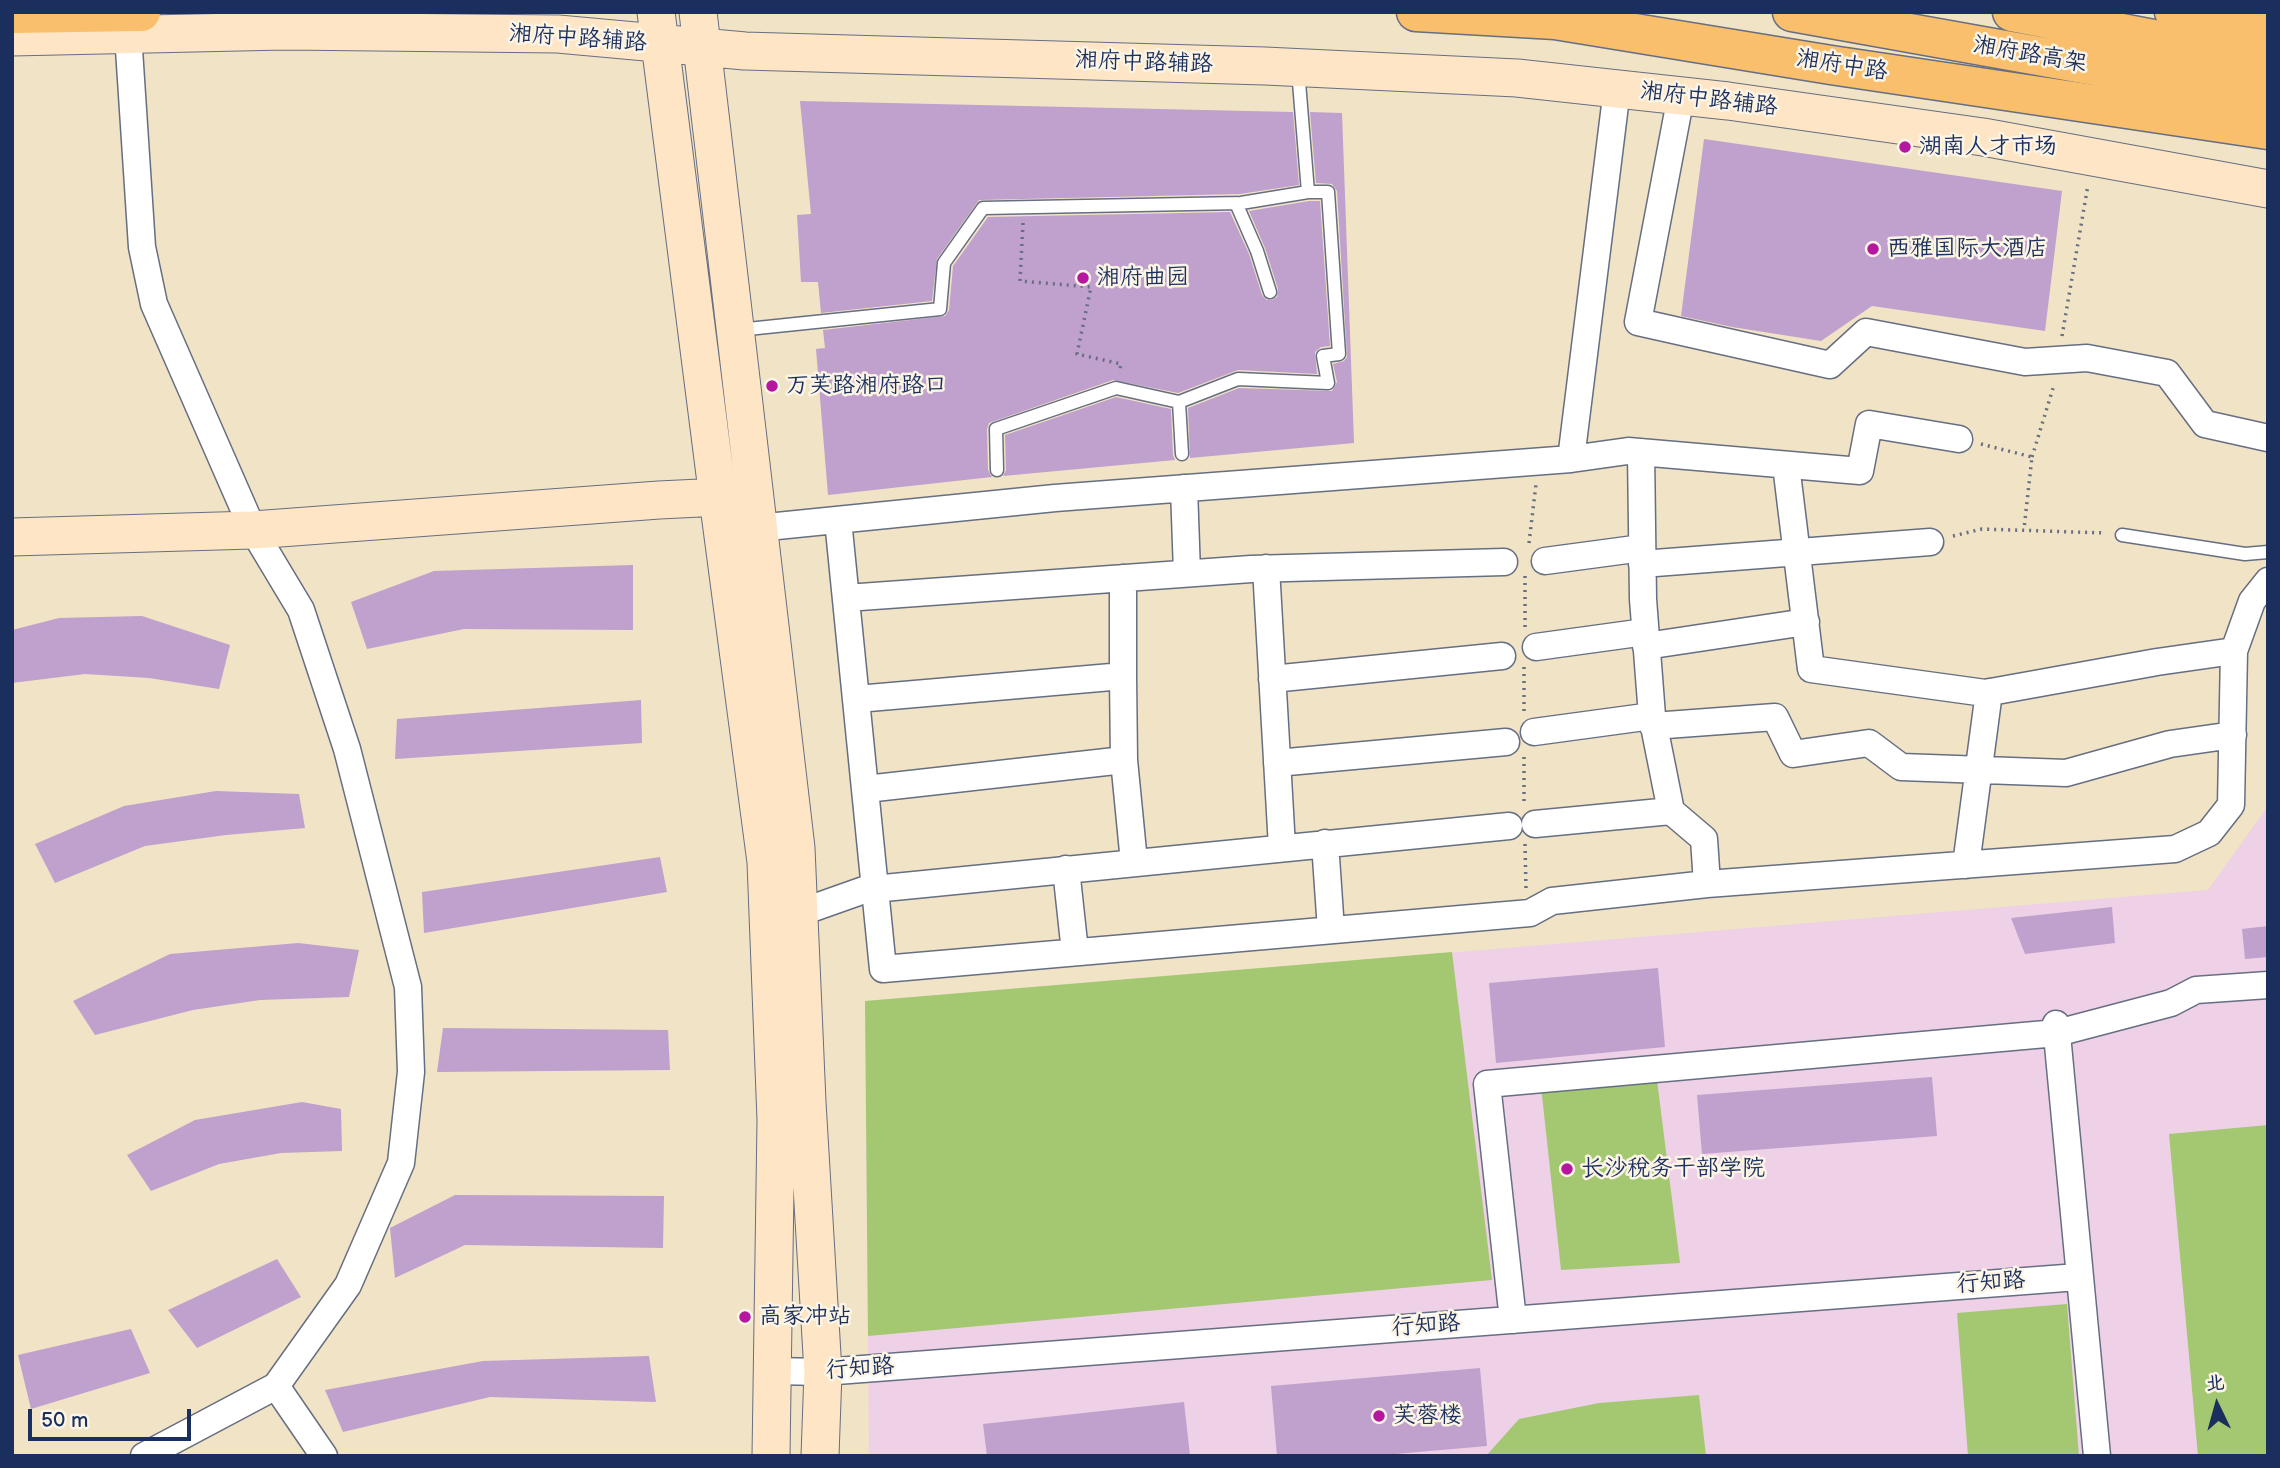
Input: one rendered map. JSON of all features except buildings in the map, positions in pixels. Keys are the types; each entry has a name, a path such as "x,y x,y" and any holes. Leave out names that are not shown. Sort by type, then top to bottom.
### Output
{"main road":[{"name":"湘府中路","path":"1416,12 1555,20 1845,67 2268,130"},
{"name":"湘府路高架","path":"1793,12 2268,96"},
{"name":"湘府路高架","path":"2012,12 2268,61"},
{"path":"2174,12 2268,29"},
{"path":"12,14 135,23"}],"street":[{"path":"698,12 735,331 742,507 766,862 776,1119 771,1456"},
{"path":"135,23 142,247 154,304 253,530 300,610 347,749 408,987 411,1072 401,1163 348,1285 276,1386 144,1456"},
{"name":"湘府中路辅路","path":"12,37 135,23 285,31 558,34 659,28 703,48 1517,78 1681,96 1983,137 2268,189"},
{"path":"659,28 742,507 796,848 822,1372 820,1456"},
{"path":"1572,459 1617,89"},
{"path":"1681,96 1638,322 1830,365 1866,332 2025,362 2087,358 2167,373 2205,424 2268,438"},
{"path":"12,537 253,530 659,500 742,507 838,520 1055,498 1572,459 1628,451 1860,471 1869,424 1959,439"},
{"path":"1641,452 1642,556 1653,721 1671,811 1704,839 1707,884"},
{"path":"1786,465 1811,669 1989,692 2234,651"},
{"path":"1184,488 1187,573"},
{"path":"838,520 883,969 1526,913 1552,901 1707,884 2175,849 2209,833 2231,805 2234,651 2252,601 2268,581"},
{"path":"846,598 1266,568 1796,552 1930,542"},
{"path":"1266,568 1282,847"},
{"path":"1123,578 1124,760 1133,862"},
{"path":"1272,679 1806,622"},
{"path":"857,699 1123,676"},
{"path":"1966,865 1989,692"},
{"path":"1277,763 1653,721 1775,717 1793,754 1869,743 1901,767 2066,773 2170,744 2233,735"},
{"path":"866,789 1124,760"},
{"path":"799,913 864,890 1671,811"},
{"path":"1325,843 1331,930"},
{"path":"1066,869 1075,952"},
{"path":"1513,1320 1487,1084 2056,1029 2171,1003 2196,990 2268,985"},
{"path":"2056,1029 2097,1456"},
{"name":"行知路","path":"773,1371 822,1372 2078,1276"},
{"path":"276,1386 324,1456"}],"lane":[{"path":"1298,68 1308,192"},
{"path":"735,331 940,309 944,263 983,208 1236,204 1308,192 1328,192 1339,354 1323,356 1328,383 1238,379 1179,402 1116,388 996,429 997,470"},
{"path":"1236,204 1257,251 1270,292"},
{"path":"1179,402 1182,454"},
{"path":"2122,535 2245,554 2268,552"}],"path":[{"path":"2024,530 2032,457 2054,383 2089,179"},
{"path":"1024,207 1020,281 1091,287 1077,354 1121,364 1116,388"},
{"path":"1959,439 2032,457"},
{"path":"1526,913 1522,651 1526,562 1539,461"},
{"path":"1930,542 1982,529 2122,535"}],"shaded area":[{"name":"长沙税务干部学院","path":"2268,806 2268,1456 869,1456 865,1001 2208,890"}],"green space":[{"path":"1452,952 1492,1280 868,1336 865,1001"},
{"path":"1654,1056 1680,1263 1561,1270 1539,1068"},
{"path":"2268,1125 2268,1455 2198,1456 2169,1134"},
{"path":"2067,1304 2079,1456 1968,1456 1957,1313"},
{"path":"1699,1395 1706,1456 1486,1456 1519,1419 1599,1403"}],"place":[{"name":"湖南人才市场","path":"1905,147"},
{"name":"西雅国际大酒店","path":"1873,249"},
{"name":"湘府曲园","path":"1083,278"},
{"name":"万芙路湘府路口","path":"772,386"},
{"name":"长沙税务干部学院","path":"1567,1169"},
{"name":"高家冲站","path":"745,1317"},
{"name":"芙蓉楼","path":"1379,1416"}]}
